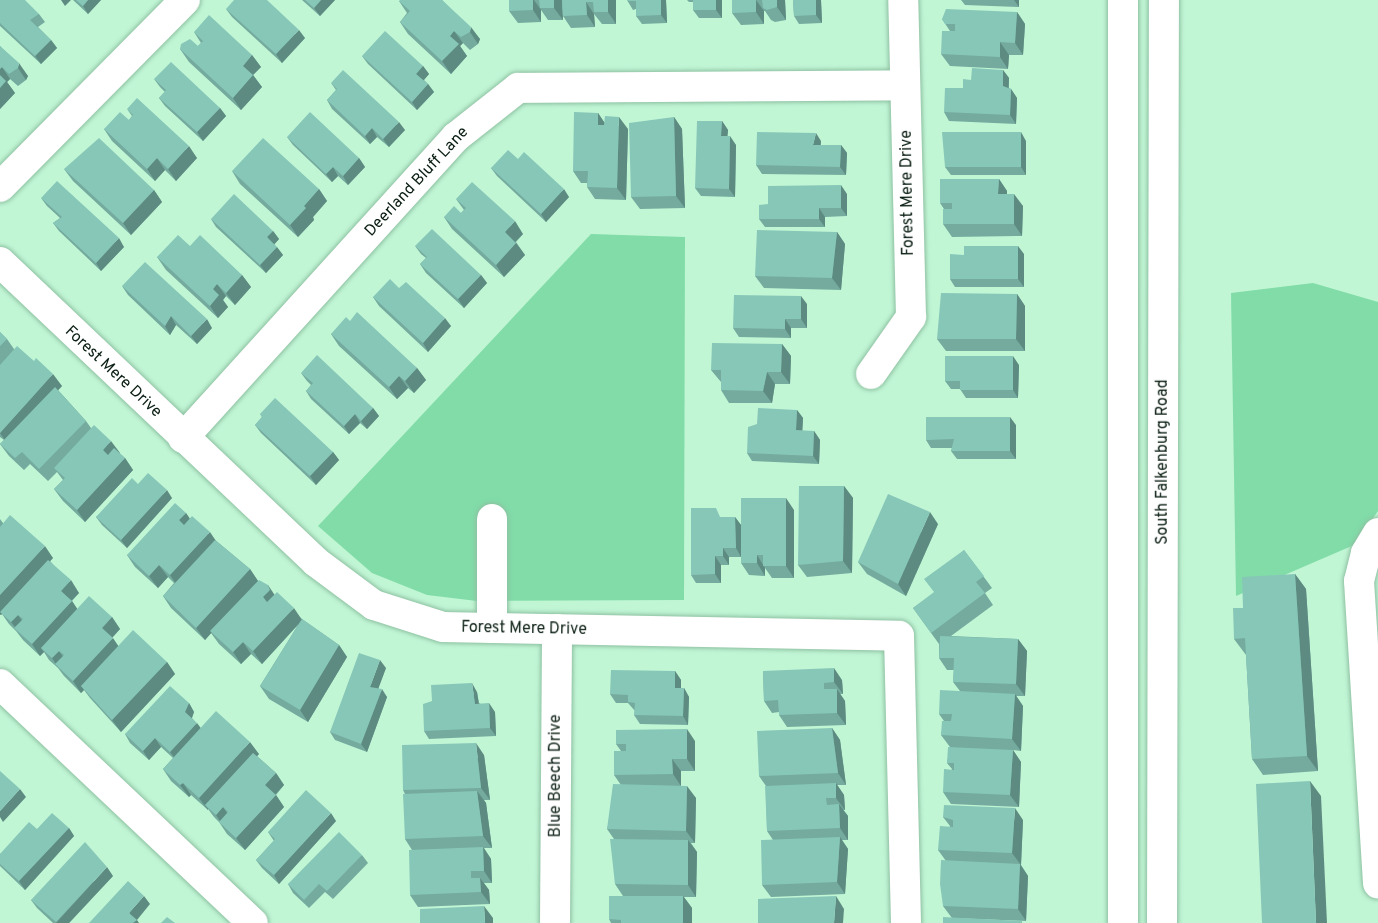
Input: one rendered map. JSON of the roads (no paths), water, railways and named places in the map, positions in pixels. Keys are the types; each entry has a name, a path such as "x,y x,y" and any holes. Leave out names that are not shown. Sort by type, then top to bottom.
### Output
{"street":[{"path":"0,187 185,0"},
{"name":"Forest Mere Drive","path":"871,374 911,317 903,0"},
{"path":"1123,0 1123,923"},
{"name":"South Falkenburg Road","path":"1162,923 1164,0"},
{"name":"Deerland Bluff Lane","path":"183,438 456,137 518,88 905,85"},
{"name":"Forest Mere Drive","path":"0,262 316,562 374,605 444,627 899,636 906,923"},
{"path":"492,519 492,628"},
{"path":"1378,533 1366,553 1359,581 1378,883"},
{"name":"Blue Beech Drive","path":"555,923 557,629"},
{"path":"0,684 253,923"}]}
